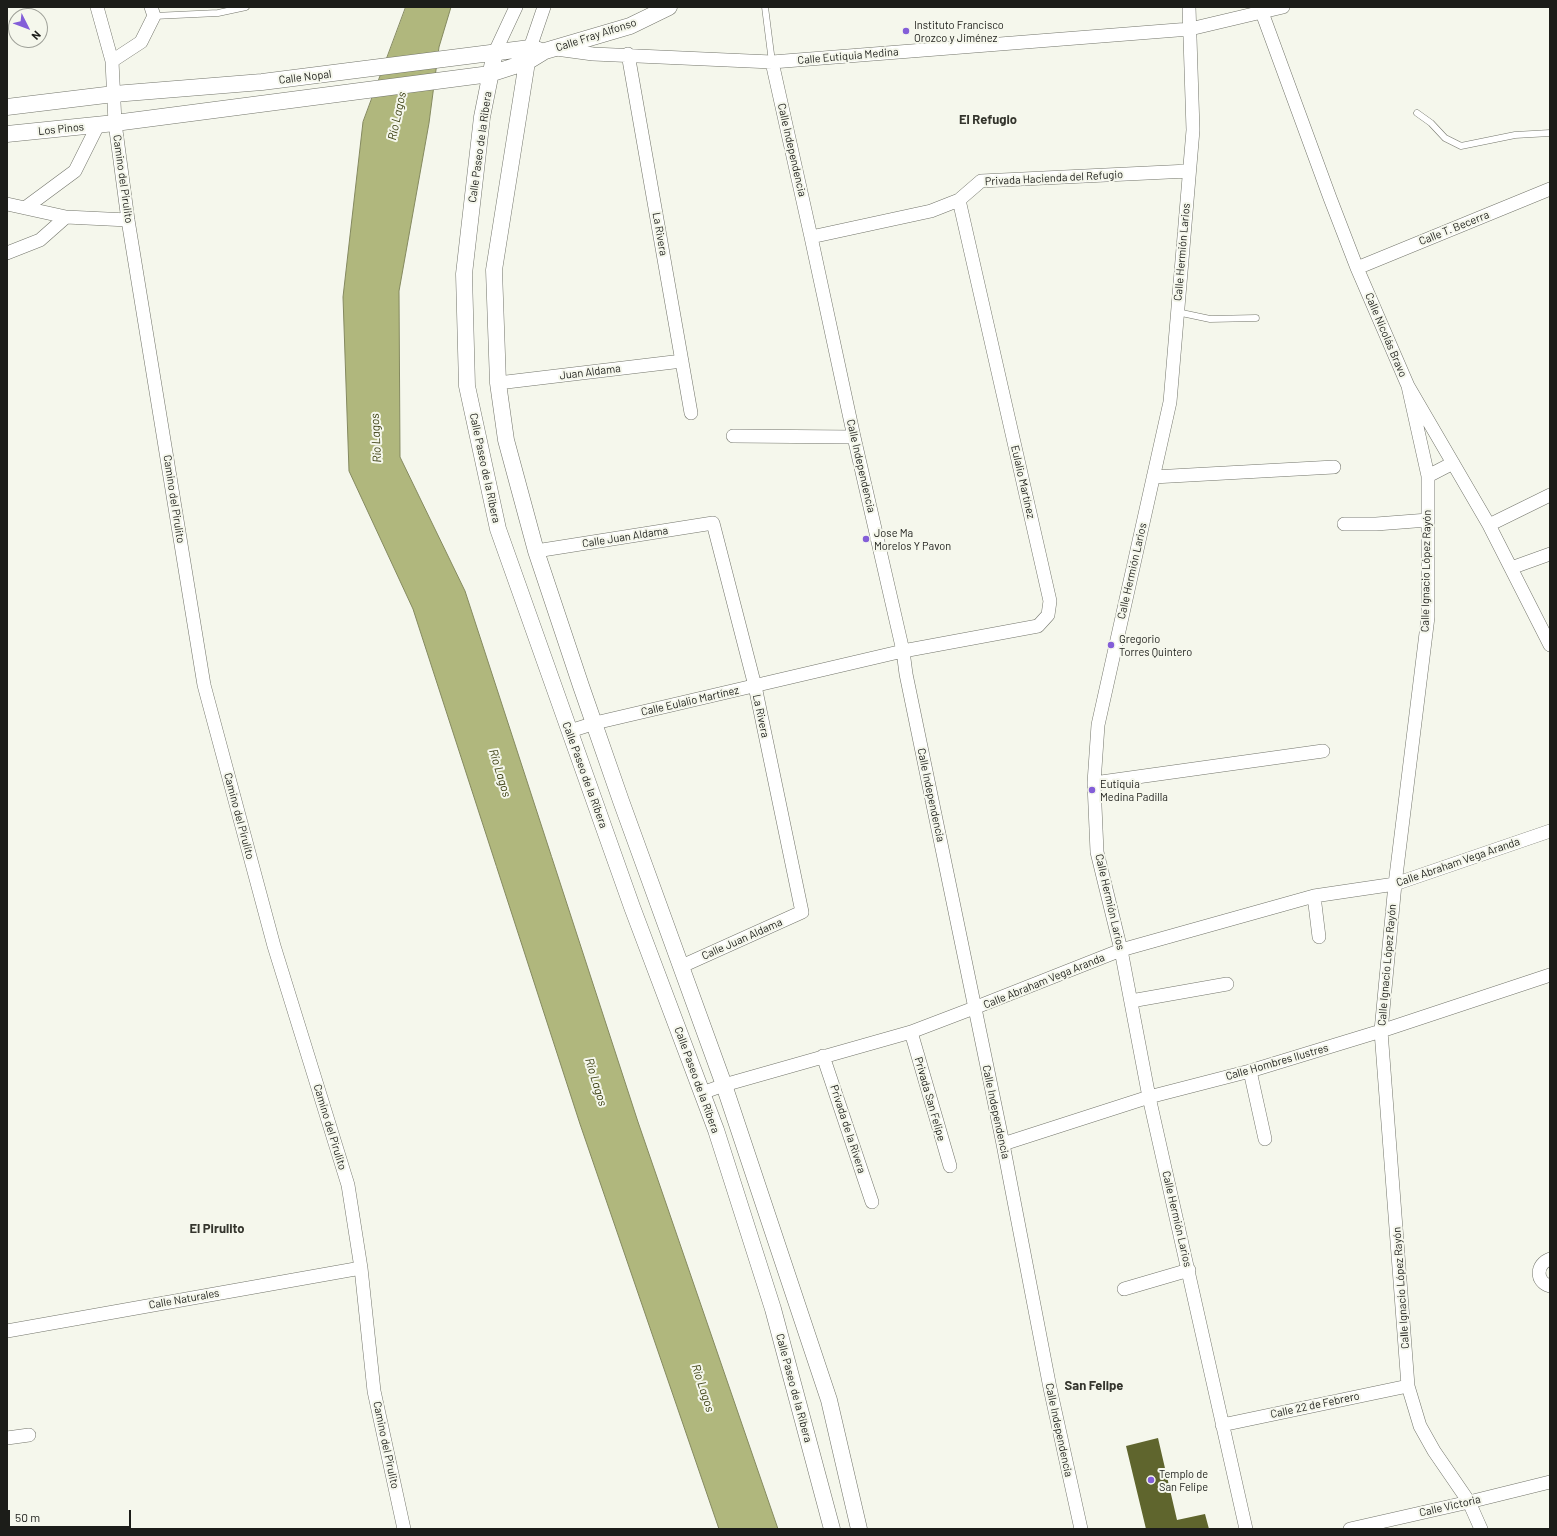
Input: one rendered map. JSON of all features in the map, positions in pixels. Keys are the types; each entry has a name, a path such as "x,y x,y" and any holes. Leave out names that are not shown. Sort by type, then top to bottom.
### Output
{"street":[{"name":"Camino del Pirulito","path":"97,7 112,61 115,123 128,220 204,685 274,946 348,1185 362,1268 374,1391 404,1529"},
{"name":"Calle Paseo de la Ribera","path":"516,7 485,75 482,118 464,274 467,386 498,529 632,907 716,1130 773,1309 832,1529"},
{"name":"Calle Paseo de la Ribera","path":"544,7 539,52 494,270 498,383 506,440 536,552 581,686 621,801 724,1084 829,1400 859,1529"},
{"name":"Calle Fray Alfonso","path":"485,75 539,52 630,26 669,7"},
{"name":"Calle Hermión Larios","path":"1188,7 1193,130 1170,402 1098,725 1094,783 1097,852 1121,950 1149,1097 1246,1529"},
{"name":"Calle Eutiquia Medina","path":"539,52 628,54 772,62 1190,29 1262,10 1283,7"},
{"name":"Calle Nicolás Bravo","path":"1262,10 1357,268 1408,386 1489,525 1550,644"},
{"path":"112,61 141,42 152,12"},
{"name":"Calle Fray Alfonso","path":"495,52 539,52"},
{"name":"Calle Nopal","path":"114,94 262,82 495,52"},
{"name":"La Rivera","path":"628,54 691,413"},
{"name":"Calle Independencia","path":"772,62 854,437 903,651 974,1008 1003,1144 1050,1388 1081,1529"},
{"name":"Calle Nopal","path":"115,123 485,75"},
{"path":"7,106 114,94"},
{"name":"Los Pinos","path":"7,134 115,123"},
{"path":"25,208 75,171 98,125"},
{"name":"Privada Hacienda del Refugio","path":"811,238 931,211 959,200 981,182 1189,171"},
{"name":"Calle T. Becerra","path":"1357,268 1550,189"},
{"name":"Eulalio Martínez","path":"903,651 1038,626 1048,615 1050,601 959,200"},
{"path":"7,204 66,217 128,220"},
{"path":"7,253 40,240 66,217"},
{"name":"Juan Aldama","path":"498,383 682,361"},
{"name":"Calle Ignacio López Rayón","path":"1408,386 1428,476 1428,617 1395,884 1381,1031 1408,1386 1420,1426 1434,1451 1469,1502 1481,1529"},
{"path":"733,436 854,437"},
{"path":"1428,476 1453,463"},
{"path":"1153,477 1334,467"},
{"path":"1489,525 1550,495"},
{"path":"1344,524 1376,524 1428,520"},
{"name":"La Rivera","path":"714,523 755,686 802,912"},
{"name":"Calle Juan Aldama","path":"536,552 714,523"},
{"path":"1511,568 1550,554"},
{"name":"Calle Eulalio Martínez","path":"570,731 595,723 903,651"},
{"path":"1094,783 1323,752"},
{"name":"Calle Abraham Vega Aranda","path":"702,1093 724,1084 911,1032 1121,950 1314,896 1395,884 1550,831"},
{"path":"1314,896 1319,937"},
{"name":"Calle Juan Aldama","path":"682,966 802,912"},
{"name":"Calle Hombres Ilustres","path":"1003,1144 1149,1097 1250,1071 1381,1031 1550,974"},
{"path":"1131,1001 1227,984"},
{"name":"Privada San Felipe","path":"911,1032 950,1166"},
{"name":"Privada de la Rivera","path":"824,1056 872,1202"},
{"path":"1250,1071 1265,1138"},
{"path":"1550,1259 1543,1262 1538,1272 1542,1282 1550,1286"},
{"name":"Calle Naturales","path":"7,1331 362,1268"},
{"path":"1124,1289 1189,1270"},
{"name":"Calle 22 de Febrero","path":"1222,1424 1408,1386"},
{"path":"7,1438 29,1435"},
{"name":"Calle Victoria","path":"1356,1528 1550,1482"}],"lane":[{"path":"152,12 218,13 246,7"},
{"path":"765,7 772,62"},
{"path":"1417,113 1431,123 1445,138 1461,146 1515,135 1550,133"},
{"path":"1177,312 1210,319 1256,318"}],"water":[{"name":"Río Lagos","path":"406,7 451,7 439,47 429,123 399,291 400,457 465,591 638,1122 778,1529 719,1529 580,1124 413,609 349,471 343,297 363,122"}],"building":[{"name":"Templo de San Felipe","path":"1158,1438 1177,1520 1205,1514 1209,1529 1146,1529 1126,1446"}],"place":[{"name":"Instituto Francisco Orozco y Jiménez","path":"906,31"},
{"name":"Jose Ma Morelos Y Pavon","path":"866,539"},
{"name":"Gregorio Torres Quintero","path":"1111,645"},
{"name":"Eutiquia Medina Padilla","path":"1092,790"},
{"name":"Templo de San Felipe","path":"1151,1480"}],"district":[{"name":"El Refugio","path":"988,120"},
{"name":"El Pirulito","path":"217,1229"},
{"name":"San Felipe","path":"1094,1386"}]}
